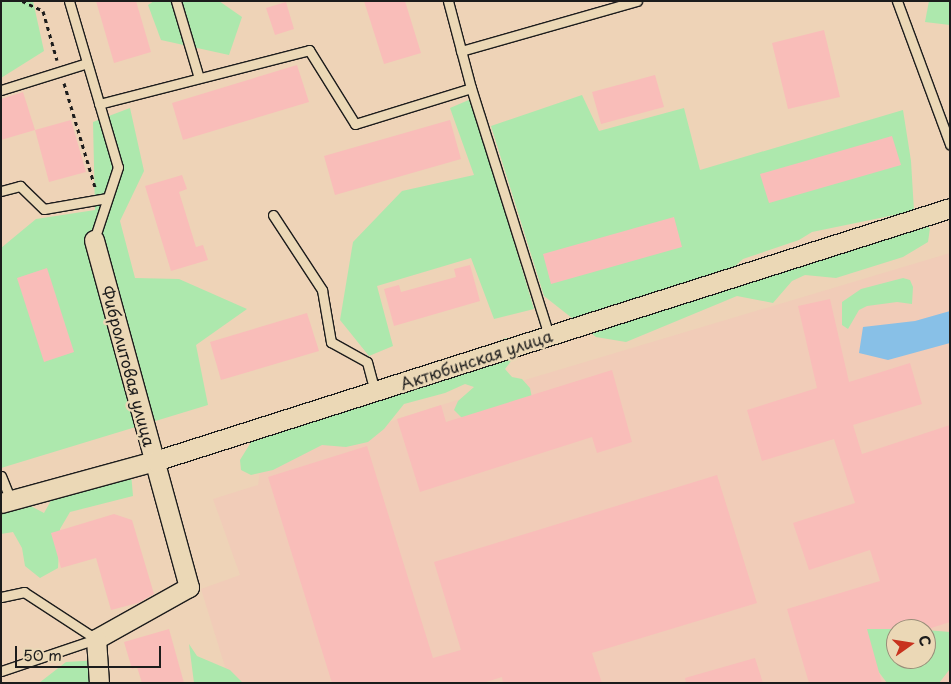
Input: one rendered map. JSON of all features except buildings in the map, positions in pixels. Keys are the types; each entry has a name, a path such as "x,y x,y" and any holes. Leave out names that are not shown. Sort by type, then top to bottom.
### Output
{"street":[{"name":"Актюбинская улица","path":"6,502 155,461 950,208"},
{"name":"Фибролитовая улица","path":"94,240 189,587 96,639"},
{"path":"96,639 99,683"}],"lane":[{"name":"Фибролитовая улица","path":"69,1 118,167 103,199 94,240"},
{"path":"176,1 199,78"},
{"path":"448,1 471,88 549,335"},
{"path":"461,51 637,1"},
{"path":"897,1 950,144"},
{"path":"99,104 309,50 355,124 471,88"},
{"path":"1,90 87,62"},
{"path":"1,191 20,186 44,209 103,199"},
{"path":"273,215 322,290 331,342 367,362 375,391"},
{"path":"1,476 6,502"},
{"path":"1,597 24,592 96,639"},
{"path":"1,671 96,639"}],"path":[{"path":"22,1 43,11 60,71 103,199"}],"shaded area":[{"path":"950,253 950,683 230,683 201,589 240,575 213,499 258,485 261,464 441,405"}],"green space":[{"path":"1,1 33,1 44,51 1,78"},
{"path":"154,1 219,1 242,17 229,55 161,40 148,5"},
{"path":"929,1 950,1 950,25 925,22"},
{"path":"582,95 599,131 684,108 700,170 903,110 911,161 914,211 812,232 799,240 743,259 733,268 759,278 852,251 916,222 930,228 928,242 903,257 836,278 805,275 792,281 773,303 737,296 626,342 596,337 544,296 491,126"},
{"path":"471,99 534,309 494,319 471,258 377,286 393,346 369,356 340,320 353,242 402,191 474,175 450,108"},
{"path":"130,108 144,171 120,221 135,278 179,279 247,309 196,345 208,405 1,468 1,248 36,219 95,210 93,122"},
{"path":"903,278 910,280 913,287 912,304 897,302 867,306 859,310 848,329 842,325 842,302 861,289"},
{"path":"506,338 515,341 518,352 505,369 512,377 522,379 530,388 532,398 462,418 454,410 458,401 474,387 465,384 445,393 404,404 384,429 368,442 346,447 322,445 273,470 251,475 241,470 240,460 256,434 331,395 455,359"},
{"path":"131,473 133,496 70,512 60,529 58,568 40,578 25,566 22,548 13,532 1,534 1,510 27,504 44,513 53,497"},
{"path":"880,591 912,619 886,619 886,669 936,669 936,631 950,632 950,669 939,683 887,683 872,663 860,636"},
{"path":"189,644 197,656 230,670 243,683 194,683"},
{"path":"100,660 102,683 39,683 66,662"}],"water":[{"path":"950,311 950,343 888,360 859,353 863,327 915,321"}]}
